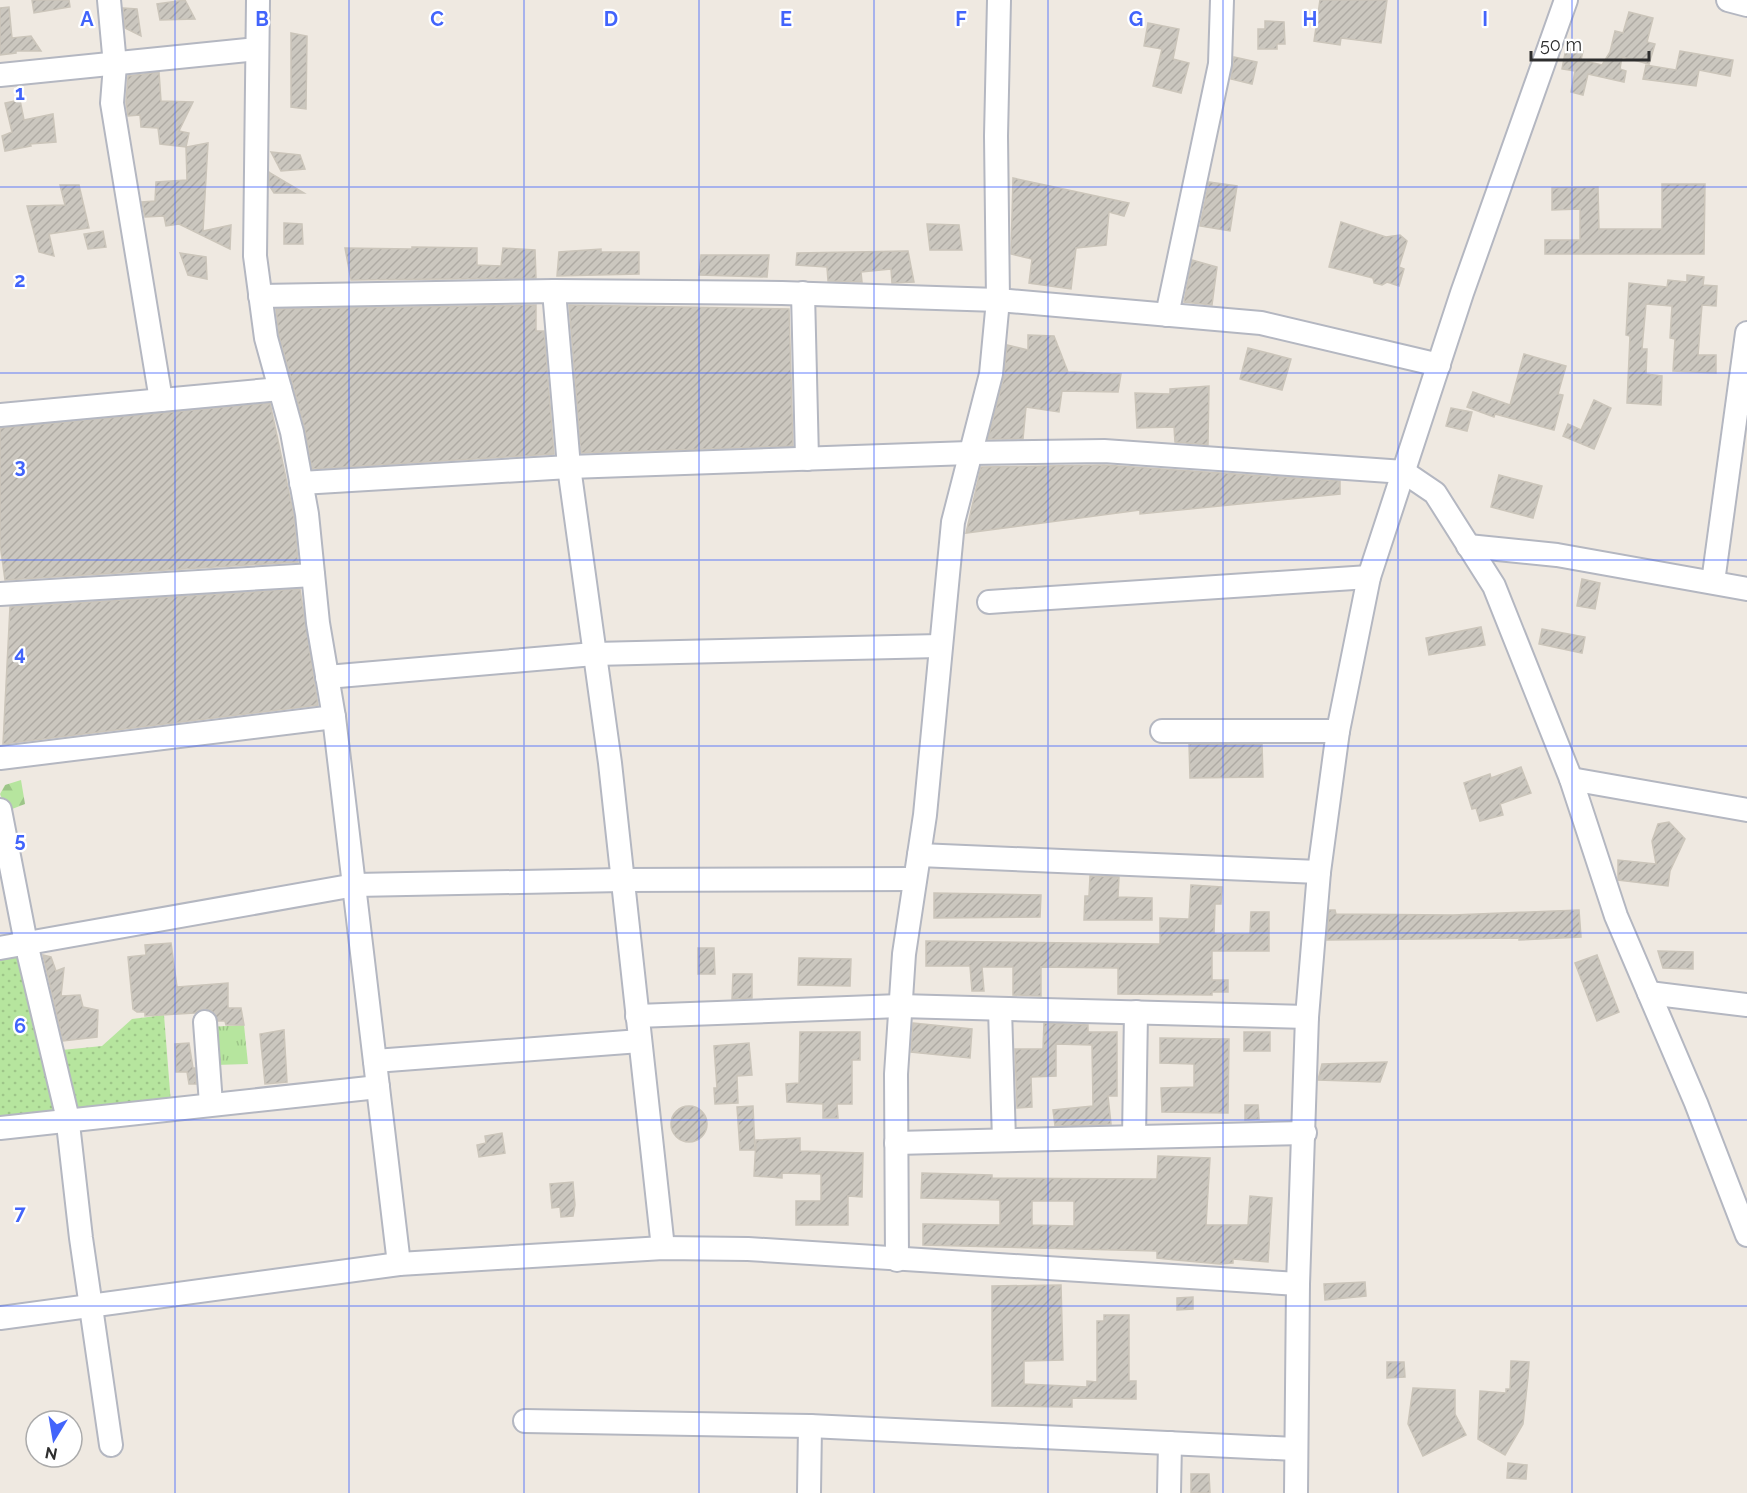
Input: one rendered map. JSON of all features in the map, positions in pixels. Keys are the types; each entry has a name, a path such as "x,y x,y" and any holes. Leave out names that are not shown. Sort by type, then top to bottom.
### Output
{"street":[{"path":"109,0 115,64 112,103 161,400"},
{"path":"258,0 255,256 266,339 292,432 301,483 334,717 399,1264"},
{"path":"897,1260 896,1074 904,954 925,815 954,522 969,453 991,374 998,300 996,136 999,0"},
{"path":"1167,315 1220,64 1222,0"},
{"path":"1296,1493 1298,1284 1305,1133 1307,1017 1319,872 1338,731 1369,577 1439,365 1566,0"},
{"path":"1728,0 1747,5"},
{"path":"0,75 257,49"},
{"path":"260,296 554,291 803,293 998,300 1261,323 1439,365"},
{"path":"554,291 569,467 622,880 663,1248"},
{"path":"803,293 807,459"},
{"path":"1713,582 1745,366 1747,333"},
{"path":"0,415 280,389"},
{"path":"301,483 569,467 969,453 1104,452 1404,472 1435,493 1494,586 1571,779 1616,916 1696,1103 1747,1235"},
{"path":"1468,546 1557,555 1747,589"},
{"path":"0,595 313,575"},
{"path":"989,602 1369,577"},
{"path":"327,677 594,654 940,646"},
{"path":"0,758 334,717"},
{"path":"1162,731 1338,731"},
{"path":"1571,779 1747,810"},
{"path":"0,810 26,943 67,1119 111,1445"},
{"path":"919,855 1319,872"},
{"path":"0,948 355,885 622,880 915,879"},
{"path":"1649,993 1747,1005"},
{"path":"637,1016 900,1006 1307,1017"},
{"path":"1000,1009 1004,1140"},
{"path":"1134,1137 1136,1012"},
{"path":"205,1022 212,1104"},
{"path":"375,1061 640,1041"},
{"path":"0,1128 378,1087"},
{"path":"896,1143 1305,1133"},
{"path":"0,1318 399,1264 663,1248 748,1249 1298,1284"},
{"path":"525,1421 810,1426 1295,1449"},
{"path":"809,1493 810,1426"},
{"path":"1169,1493 1170,1443"}],"green space":[{"path":"21,780 25,804 7,811 0,794 5,785"},
{"path":"22,948 63,1116 0,1125 0,953"},
{"path":"164,1015 171,1104 67,1115 62,1050 102,1046 132,1019"},
{"path":"244,1025 248,1064 215,1065 209,1027"}],"building":[{"path":"32,0 69,0 70,7 34,13"},
{"path":"185,0 195,19 160,20 157,4"},
{"path":"1320,0 1387,0 1381,43 1341,38 1340,45 1314,41"},
{"path":"9,7 12,38 31,36 41,51 16,51 16,53 0,55 0,8"},
{"path":"123,8 137,9 141,36 125,28"},
{"path":"1629,12 1653,18 1647,42 1655,44 1649,64 1622,57 1620,69 1626,71 1624,82 1588,74 1583,95 1571,92 1575,71 1562,69 1566,48 1583,51 1581,60 1602,65 1610,52 1615,31 1623,33"},
{"path":"1265,21 1284,22 1285,44 1277,44 1277,49 1258,49 1258,29 1265,29"},
{"path":"1148,23 1179,29 1173,59 1189,63 1181,93 1153,86 1162,49 1144,46"},
{"path":"291,33 307,36 306,109 291,107"},
{"path":"1680,51 1733,60 1730,76 1699,70 1696,86 1643,79 1646,65 1676,70"},
{"path":"1234,57 1257,62 1252,84 1231,79"},
{"path":"159,72 161,101 193,102 179,131 189,133 186,147 160,144 158,128 141,127 140,115 128,116 126,102 128,76"},
{"path":"20,100 24,120 53,114 56,142 30,144 31,146 5,151 2,136 12,132 5,103"},
{"path":"208,143 203,231 231,225 230,249 179,224 166,226 164,216 145,217 142,202 155,201 156,182 187,180 186,147"},
{"path":"271,152 300,155 305,169 281,171"},
{"path":"269,172 304,193 274,193 269,185"},
{"path":"1013,178 1129,203 1124,216 1109,212 1106,245 1076,248 1071,289 1029,283 1032,259 1011,254"},
{"path":"1209,182 1237,186 1230,231 1200,226"},
{"path":"1662,184 1705,184 1704,254 1545,254 1545,240 1580,240 1580,209 1552,210 1552,188 1598,187 1599,229 1662,229"},
{"path":"60,185 79,185 89,228 49,234 54,256 39,252 27,206 65,205"},
{"path":"1341,222 1386,237 1400,235 1407,241 1399,267 1404,269 1399,286 1387,282 1382,285 1374,283 1373,278 1329,267"},
{"path":"284,223 302,224 303,244 284,244"},
{"path":"927,224 959,225 962,250 930,250"},
{"path":"103,231 106,247 88,249 84,234"},
{"path":"412,247 477,248 477,265 501,266 503,248 535,250 536,278 351,280 345,248 412,249"},
{"path":"601,249 601,252 639,252 639,274 557,276 559,252"},
{"path":"908,251 914,282 892,283 891,269 861,272 862,282 828,281 827,267 796,265 797,253"},
{"path":"180,253 206,257 207,279 188,275"},
{"path":"701,255 769,255 767,277 699,275"},
{"path":"1192,260 1217,267 1212,305 1184,302"},
{"path":"1687,275 1704,277 1703,285 1717,286 1716,306 1702,305 1698,355 1716,355 1716,373 1673,371 1675,339 1670,338 1672,306 1646,304 1642,349 1647,349 1646,374 1662,376 1661,405 1627,403 1630,336 1626,335 1629,283 1667,287 1668,280 1687,282"},
{"path":"536,305 536,331 544,331 554,454 312,469 305,429 279,335 276,309"},
{"path":"569,305 789,309 793,446 581,453"},
{"path":"1028,335 1054,336 1068,372 1121,374 1118,392 1062,391 1059,412 1026,407 1023,439 988,439 1004,377 1007,345 1028,350"},
{"path":"1248,348 1291,359 1282,390 1240,379"},
{"path":"1524,354 1566,366 1558,394 1563,395 1554,430 1495,414 1494,417 1467,407 1473,392 1510,405"},
{"path":"1209,386 1208,445 1175,442 1174,427 1137,428 1135,393 1170,394 1170,389"},
{"path":"1594,400 1611,408 1594,449 1563,436 1568,424 1581,430"},
{"path":"270,403 294,516 298,562 5,580 0,544 0,428"},
{"path":"1451,408 1472,412 1467,431 1446,426"},
{"path":"1104,465 1340,481 1340,494 1140,514 1140,510 966,533 981,467"},
{"path":"1499,475 1542,486 1533,518 1491,507"},
{"path":"1582,579 1600,583 1595,609 1577,606"},
{"path":"300,589 318,705 3,744 10,607"},
{"path":"1481,627 1485,645 1429,655 1426,638"},
{"path":"1542,629 1585,637 1582,653 1539,644"},
{"path":"1189,744 1262,744 1263,777 1190,778"},
{"path":"1521,767 1531,793 1500,804 1503,815 1480,821 1476,808 1472,809 1464,783 1490,774 1491,778"},
{"path":"1669,822 1685,839 1670,871 1668,886 1618,880 1618,860 1656,864 1652,841 1658,824"},
{"path":"1090,876 1119,877 1118,897 1152,898 1152,920 1084,920 1085,896 1089,896"},
{"path":"1191,885 1222,887 1221,904 1215,904 1214,934 1250,934 1251,912 1269,912 1269,951 1212,951 1212,980 1228,980 1228,992 1212,992 1212,995 1118,994 1118,968 1041,967 1041,996 1013,995 1013,967 982,967 984,991 972,991 970,966 926,966 926,941 1160,944 1160,918 1189,919"},
{"path":"934,893 1041,895 1040,917 934,918"},
{"path":"1329,910 1335,910 1336,914 1453,915 1579,910 1581,937 1519,940 1519,938 1327,940"},
{"path":"171,943 177,987 228,983 228,1008 241,1008 244,1025 226,1025 225,1021 218,1021 211,1010 205,1009 195,1013 145,1016 145,1012 137,1012 133,1009 128,957 146,955 145,945"},
{"path":"698,948 714,948 715,974 698,974"},
{"path":"1658,951 1693,952 1693,969 1663,968"},
{"path":"43,955 51,957 56,971 64,968 61,996 80,995 83,1007 98,1010 97,1037 63,1041"},
{"path":"1597,955 1619,1012 1597,1021 1575,963"},
{"path":"799,958 851,959 850,986 798,985"},
{"path":"733,974 752,974 752,998 732,999"},
{"path":"913,1023 972,1029 970,1058 911,1052"},
{"path":"1044,1023 1088,1025 1088,1032 1117,1032 1117,1096 1108,1096 1111,1124 1055,1126 1053,1110 1093,1106 1092,1045 1056,1044 1056,1076 1031,1077 1032,1107 1017,1108 1015,1049 1043,1049"},
{"path":"284,1030 287,1082 265,1084 260,1034"},
{"path":"800,1032 860,1032 860,1060 852,1060 852,1104 837,1104 838,1118 823,1118 823,1104 787,1102 786,1084 799,1083"},
{"path":"1244,1032 1270,1032 1270,1051 1244,1051"},
{"path":"1160,1038 1229,1039 1228,1113 1162,1112 1161,1088 1194,1087 1194,1064 1160,1063"},
{"path":"189,1043 196,1084 189,1084 187,1072 176,1072 175,1044"},
{"path":"749,1043 752,1075 737,1076 738,1103 715,1104 714,1088 717,1088 714,1046"},
{"path":"1387,1062 1380,1082 1318,1080 1322,1064"},
{"path":"1245,1105 1258,1105 1259,1119 1245,1120"},
{"path":"689,1106 702,1111 707,1124 702,1137 689,1142 676,1137 671,1124 676,1111"},
{"path":"753,1106 755,1150 740,1150 737,1107"},
{"path":"502,1133 505,1153 479,1157 477,1145 486,1143 485,1136"},
{"path":"800,1138 800,1151 863,1153 862,1197 848,1196 848,1225 796,1225 796,1201 821,1201 821,1174 782,1173 782,1178 754,1176 756,1140"},
{"path":"1158,1156 1210,1158 1206,1225 1248,1225 1250,1196 1272,1198 1268,1262 1233,1259 1233,1263 1220,1264 1176,1260 1157,1258 1157,1251 923,1245 923,1224 1000,1225 1000,1200 921,1198 922,1173 992,1175 992,1178 1157,1179","holes":["1032,1201 1074,1201 1074,1226 1032,1225"]},
{"path":"573,1182 575,1205 573,1216 561,1217 560,1207 552,1208 550,1184"},
{"path":"1365,1282 1366,1296 1325,1300 1324,1284"},
{"path":"1061,1285 1063,1360 1024,1361 1024,1384 1087,1387 1087,1381 1097,1382 1097,1321 1104,1321 1104,1315 1129,1315 1129,1381 1136,1381 1136,1399 1072,1398 1072,1407 992,1406 992,1286"},
{"path":"1193,1297 1193,1309 1177,1310 1177,1298"},
{"path":"1511,1361 1529,1362 1523,1424 1505,1455 1478,1439 1480,1391 1506,1393 1506,1389 1510,1389"},
{"path":"1387,1362 1404,1362 1405,1377 1387,1378"},
{"path":"1413,1388 1455,1390 1455,1414 1466,1435 1423,1456 1408,1424"},
{"path":"1508,1463 1527,1465 1526,1479 1507,1478"},
{"path":"1191,1474 1209,1474 1210,1493 1191,1493"}]}
